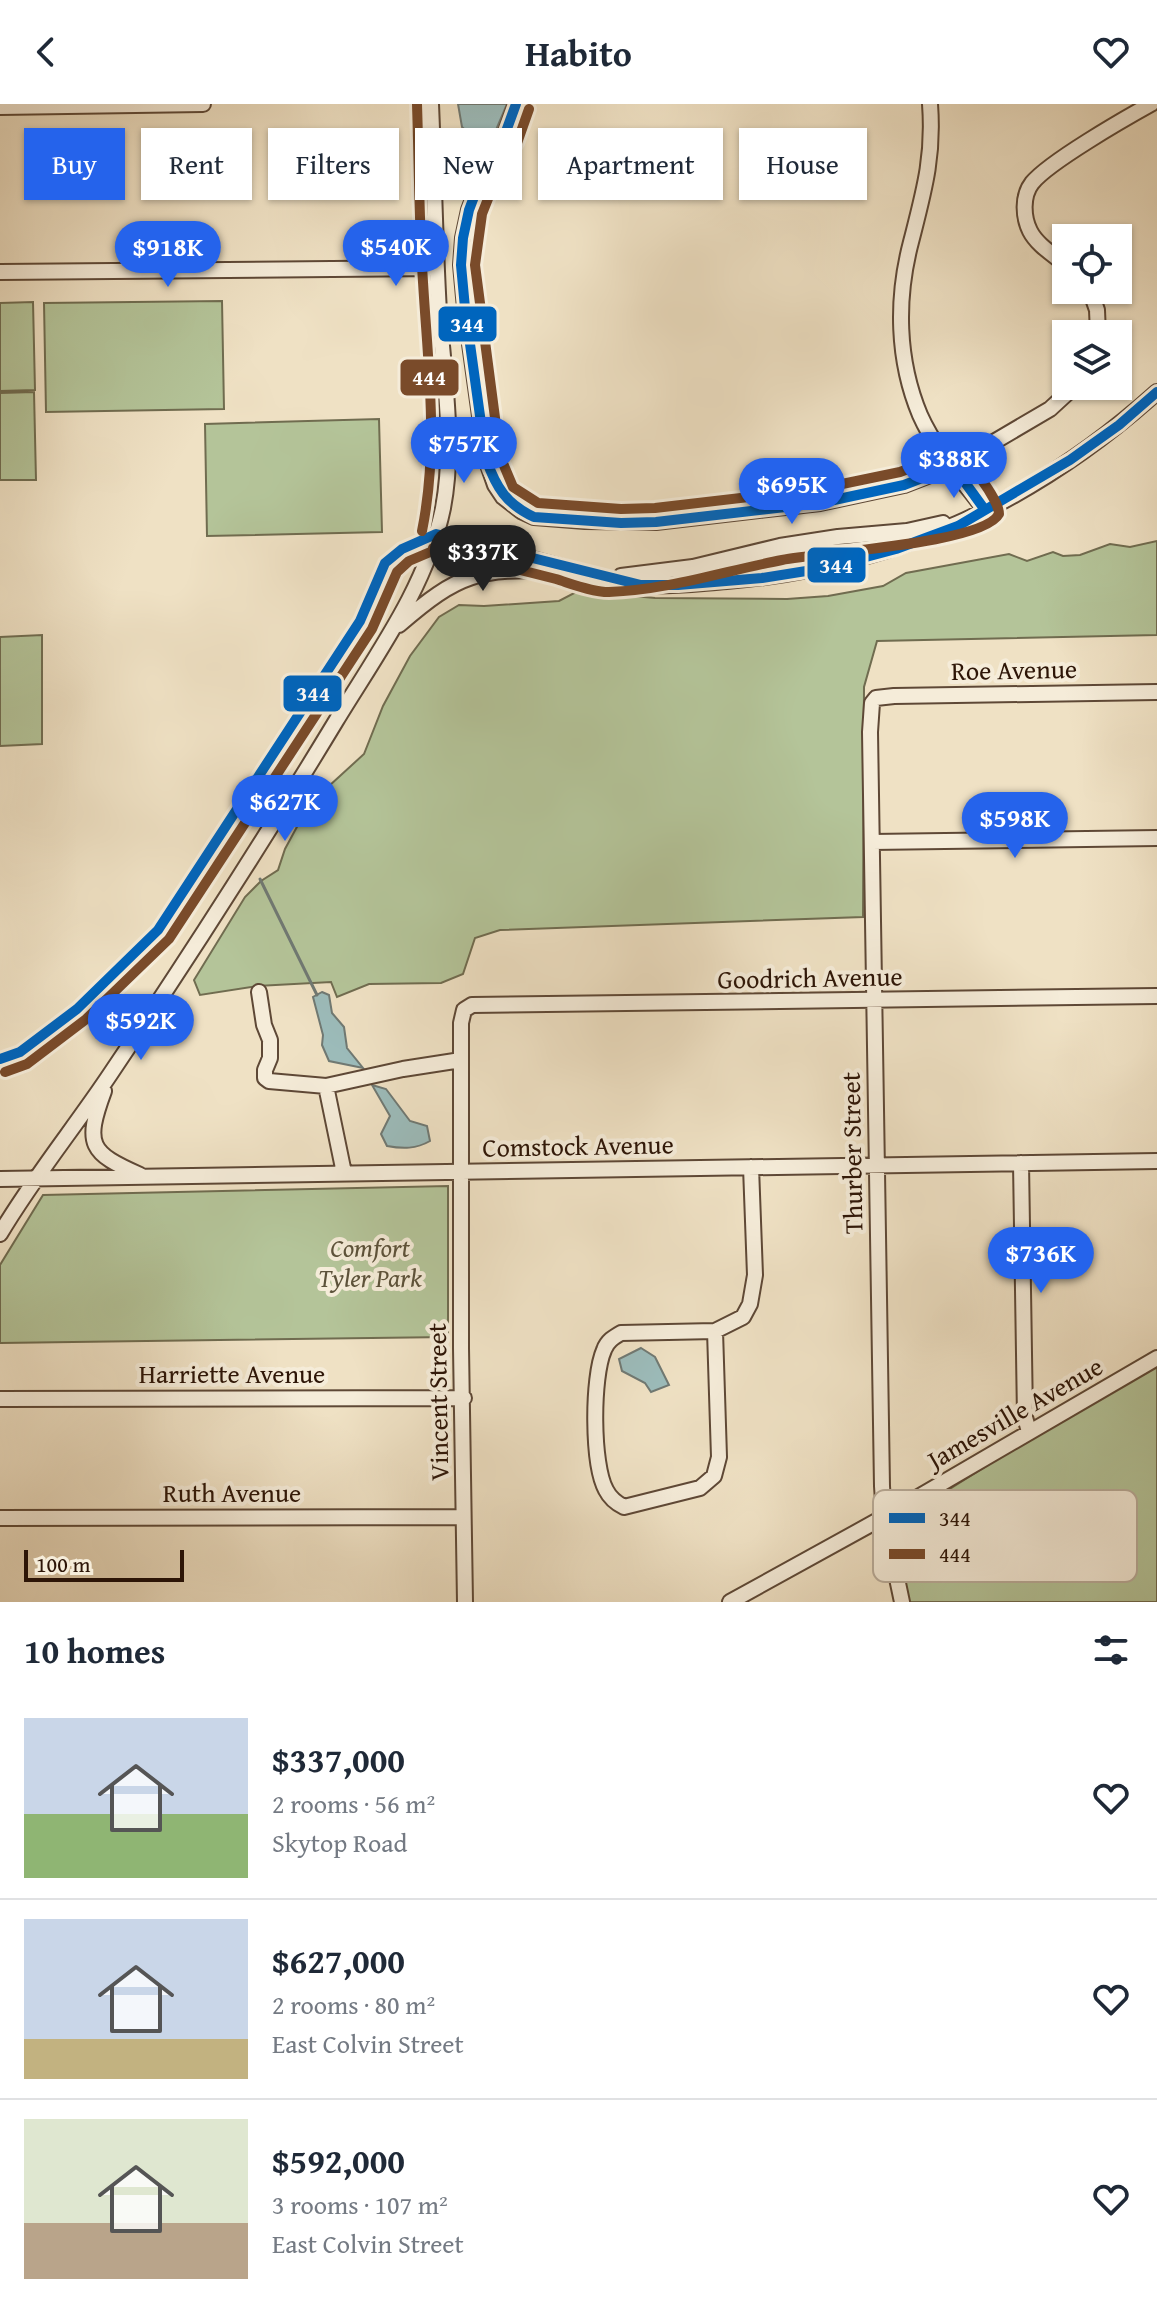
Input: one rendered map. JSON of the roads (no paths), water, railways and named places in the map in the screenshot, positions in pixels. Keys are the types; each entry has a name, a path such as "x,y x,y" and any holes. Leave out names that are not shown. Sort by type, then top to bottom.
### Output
{"street":[{"path":"0,107 203,104"},
{"path":"0,1234 109,1077 256,853 416,586 436,534 443,506 448,456 436,268 431,104"},
{"path":"516,104 504,137 486,165 469,210 461,265 486,459 495,485 503,497 521,511 534,517 597,522 656,522 820,503 904,485 953,466 1050,409 1060,400"},
{"path":"930,104 929,172 904,273 900,318 911,385 920,415 985,510"},
{"path":"1052,253 1030,233 1026,220 1025,201 1032,184 1053,165 1151,104"},
{"path":"0,272 436,268"},
{"path":"436,534 641,585 678,585 805,568 893,550 958,526 1070,460 1119,425 1157,392"},
{"path":"607,578 693,567 838,537 907,531 985,510"},
{"path":"838,537 838,561"},
{"path":"799,544 805,568"},
{"path":"389,633 433,595 456,581 513,570 583,572"},
{"name":"Roe Avenue","path":"873,701 894,696 1157,692"},
{"name":"Thurber Street","path":"873,701 870,732 883,1490"},
{"path":"872,842 1157,838"},
{"path":"259,992 264,1025 270,1040 270,1058 265,1070 265,1078 269,1081 326,1086 461,1060"},
{"name":"Goodrich Avenue","path":"464,1010 472,1005 1157,996"},
{"name":"Vincent Street","path":"464,1010 461,1023 461,1348 465,1602"},
{"path":"109,1077 93,1138 104,1157 144,1177"},
{"path":"326,1086 344,1173"},
{"name":"Comstock Avenue","path":"0,1179 1157,1161"},
{"path":"1021,1163 1022,1321 1025,1417 1029,1432"},
{"path":"715,1331 719,1457 714,1476 700,1488 624,1507 614,1502 604,1488 596,1431 597,1378 604,1348 621,1333 715,1331 743,1317 750,1304 755,1275 751,1167"},
{"name":"Jamesville Avenue","path":"930,1490 1157,1358"},
{"name":"Harriette Avenue","path":"0,1399 464,1398"},
{"name":"Ruth Avenue","path":"0,1518 463,1517"},
{"name":"Jamesville Avenue","path":"730,1602 873,1523"},
{"name":"Thurber Street","path":"898,1582 902,1602"}],"water":[{"path":"458,104 507,104 497,128 462,127"},
{"path":"322,992 329,995 332,1013 344,1027 347,1048 363,1068 329,1061 322,1045 323,1035 313,997"},
{"path":"372,1085 386,1089 410,1121 427,1126 430,1141 409,1148 387,1146 381,1134 390,1116"},
{"path":"641,1348 655,1357 669,1385 651,1392 645,1383 622,1371 619,1359"}],"waterway":[{"path":"260,879 317,995"}],"park label":[{"name":"Comfort Tyler Park","path":"370,1263"}]}
